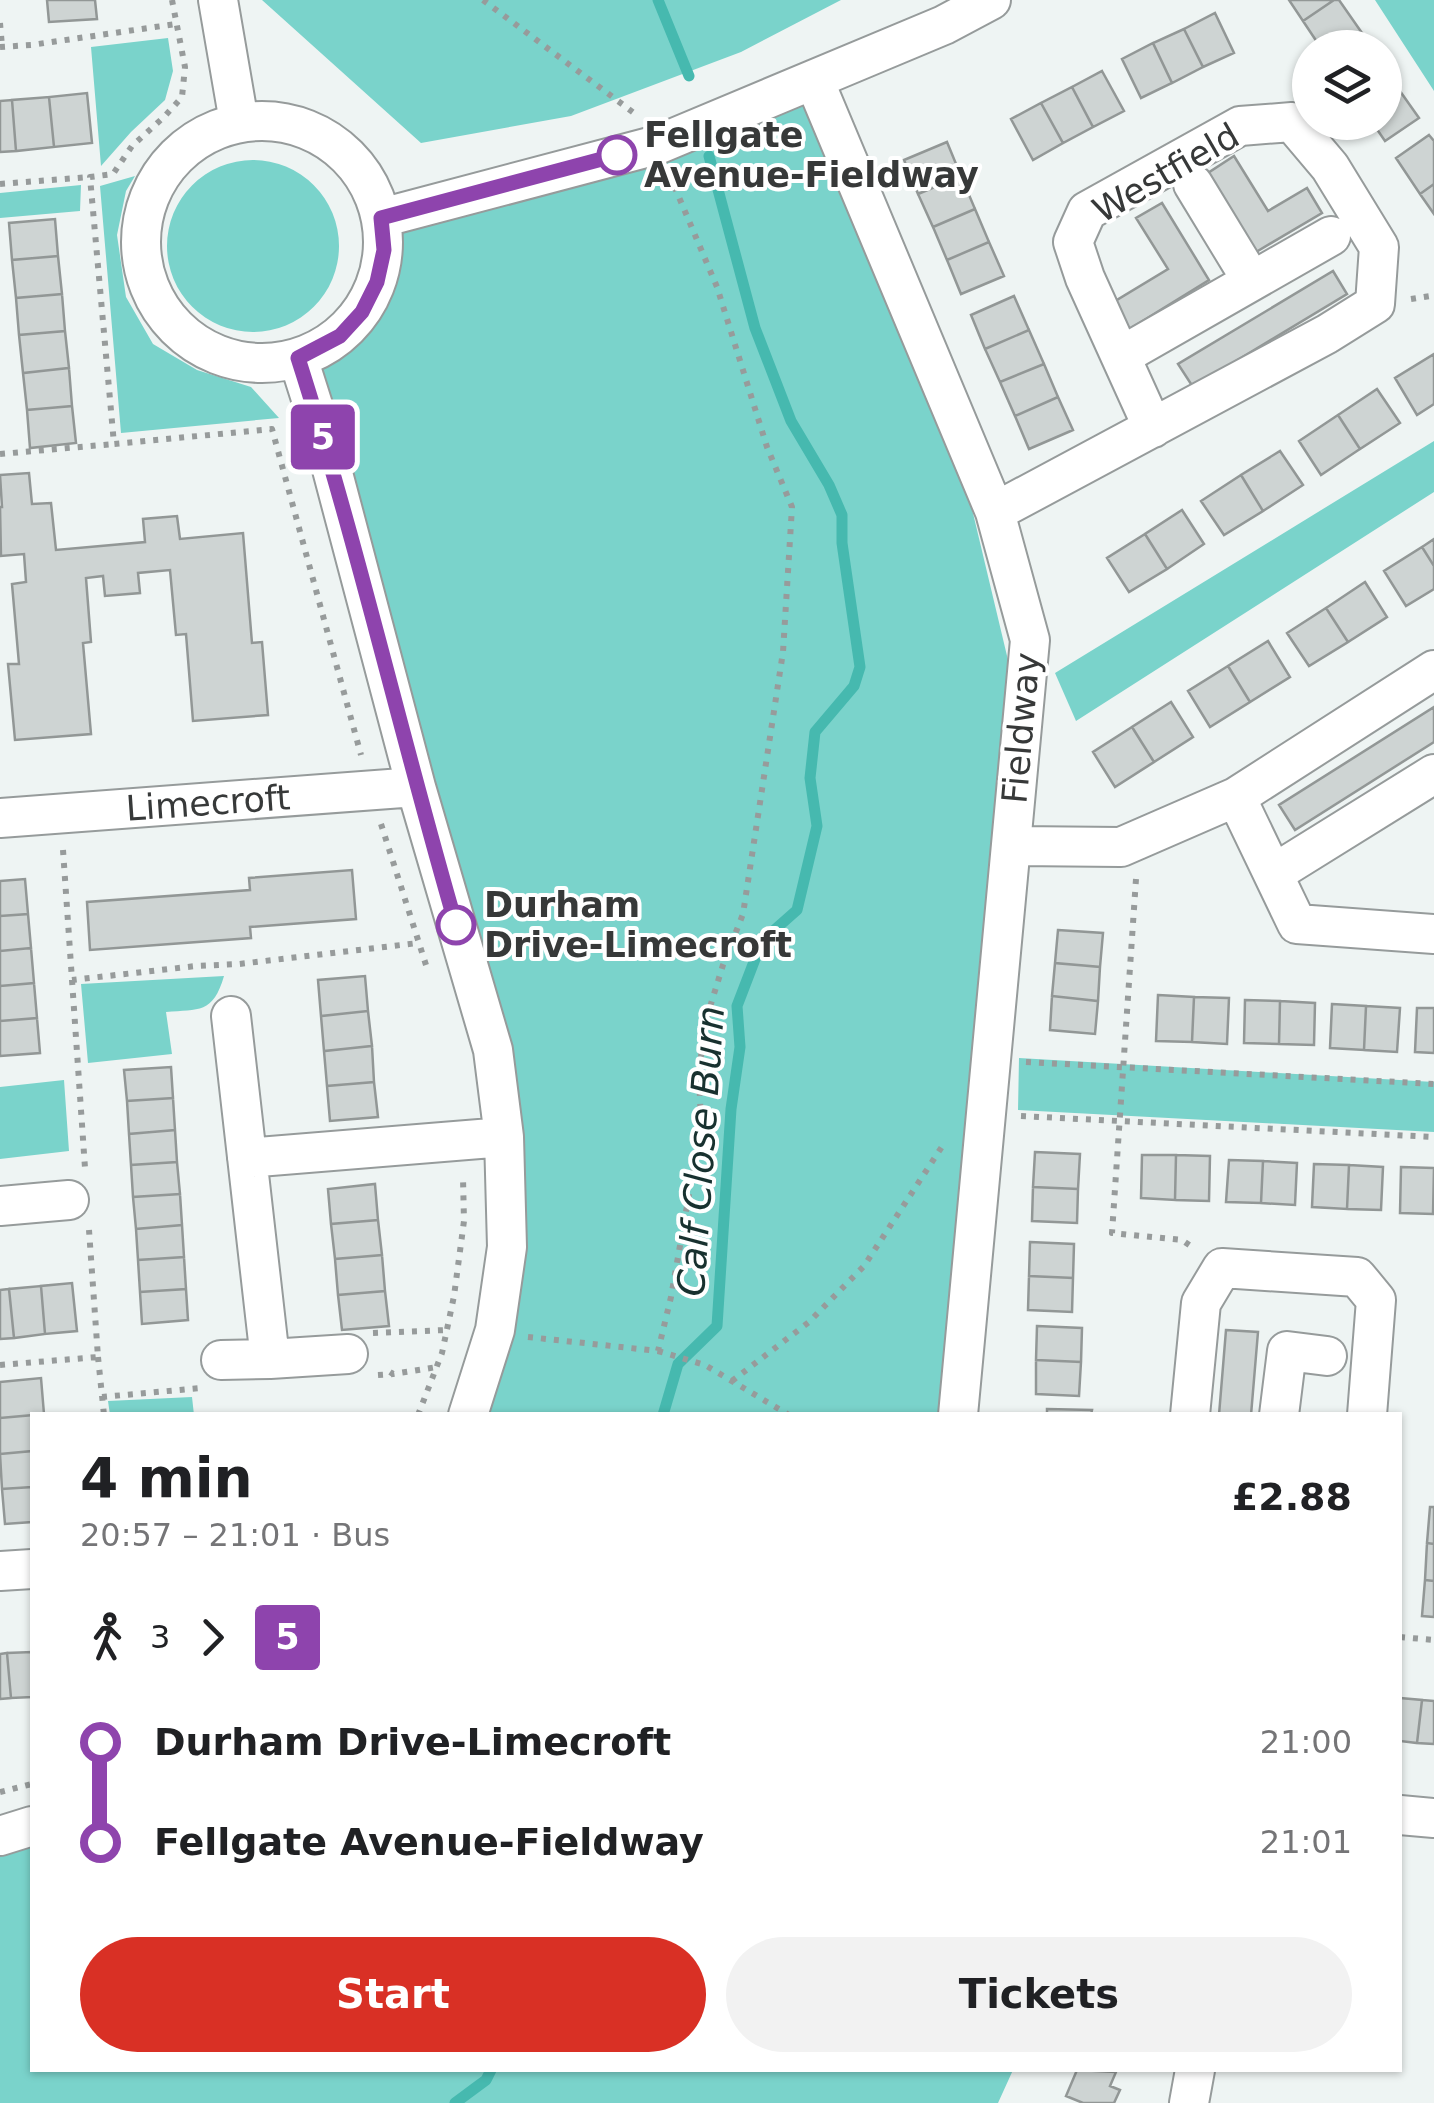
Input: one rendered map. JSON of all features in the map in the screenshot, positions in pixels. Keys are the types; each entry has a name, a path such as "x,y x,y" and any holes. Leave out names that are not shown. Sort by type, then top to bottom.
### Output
{"street":[{"path":"218,0 238,122"},
{"path":"381,218 656,145 814,80 936,13 991,0"},
{"name":"Fieldway","path":"814,80 995,512 1030,640 958,1412"},
{"path":"270,120 329,141 353,162 371,188 381,218 384,250 377,282 362,312 340,336 298,358 257,362 213,355 184,337 161,312 146,281 140,247 143,213 156,180 178,154 206,134 238,122 270,120"},
{"name":"Westfield","path":"995,512 1153,428 1328,334 1375,304 1379,247 1330,167 1292,122 1240,126 1087,211 1074,242 1085,278 1153,428"},
{"name":"Westfield","path":"1193,184 1252,281"},
{"path":"1121,356 1330,236"},
{"path":"298,358 326,443 416,788 492,1050 504,1137 507,1247 496,1330 469,1412"},
{"path":"1011,846 1122,847 1236,797 1434,670"},
{"path":"1273,874 1434,774"},
{"name":"Limecroft","path":"0,818 416,788"},
{"path":"1236,797 1297,924 1434,934"},
{"path":"231,1016 270,1358"},
{"path":"247,1158 458,1156 504,1137"},
{"path":"0,1206 81,1201"},
{"path":"1190,1412 1202,1303 1222,1268 1357,1277 1376,1300 1367,1412"},
{"path":"221,1360 270,1358 364,1341"},
{"path":"1280,1412 1286,1351 1328,1356"},
{"path":"0,1571 30,1569"},
{"path":"1402,1815 1434,1818"},
{"path":"0,1836 30,1827"},
{"path":"1190,2103 1195,2072"}],"path":[{"path":"0,184 113,174 132,146 182,96 185,68 172,0"},
{"path":"483,0 634,112 656,145 717,287 767,447 792,507 783,652 746,897 705,1023 698,1072 701,1126 672,1297 658,1350"},
{"path":"0,23 1,47 176,24"},
{"path":"90,178 114,444"},
{"path":"0,454 272,429 371,791 430,978"},
{"path":"1122,847 1136,873 1112,1233 1182,1240 1222,1268"},
{"path":"62,848 81,1201 104,1412"},
{"path":"72,980 418,942"},
{"path":"991,1060 1434,1084"},
{"path":"732,1381 809,1322 864,1266 952,1131 966,1118 986,1114 1434,1137"},
{"path":"458,1156 463,1179"},
{"path":"419,1412 442,1353 464,1221 458,1156"},
{"path":"364,1341 447,1330"},
{"path":"496,1330 527,1337 658,1350 705,1365 784,1412"},
{"path":"0,1366 98,1357"},
{"path":"385,1367 393,1374 437,1367"},
{"path":"1402,1637 1434,1640"}],"shaded area":[{"path":"262,0 841,0 741,52 571,116 421,143"},
{"path":"1375,0 1434,0 1434,91 1402,42 1402,30 1394,30"},
{"path":"168,38 173,71 165,100 101,166 91,47"},
{"path":"814,80 962,467 1008,660 939,1412 468,1412 504,1137 298,358 340,336 362,312 377,282 384,251 381,218"},
{"path":"253,160 286,166 314,185 333,213 339,246 333,279 314,307 286,326 253,332 220,326 192,307 173,279 167,246 173,213 192,185 220,166"},
{"path":"135,176 126,191 117,235 126,297 153,344 197,370 251,387 279,418 121,433 100,186"},
{"path":"81,185 80,211 0,218 0,193"},
{"path":"1434,441 1434,492 1076,721 1055,673"},
{"path":"224,976 210,1003 196,1009 166,1012 172,1054 88,1063 81,984"},
{"path":"1019,1058 1434,1082 1434,1132 1018,1110"},
{"path":"64,1080 69,1151 0,1159 0,1087"},
{"path":"192,1397 194,1412 110,1412 108,1401"},
{"path":"30,1827 30,2072 1012,2072 998,2103 0,2103 0,1836"}],"building":[{"path":"47,0 95,0 97,19 49,22"},
{"path":"1289,0 1334,0 1303,21"},
{"path":"1339,0 1360,30 1309,30 1303,21"},
{"path":"1215,13 1234,53 1203,67 1184,29"},
{"path":"1184,29 1203,67 1172,83 1153,43"},
{"path":"1153,43 1172,83 1141,98 1122,59"},
{"path":"1102,71 1124,111 1093,127 1072,87"},
{"path":"1072,87 1093,127 1063,143 1041,103"},
{"path":"87,93 92,143 54,147 49,97"},
{"path":"1402,94 1419,118 1402,130"},
{"path":"49,97 54,147 16,151 12,100"},
{"path":"12,100 16,151 0,152 0,101"},
{"path":"1041,103 1063,143 1033,160 1011,119"},
{"path":"1429,135 1434,141 1434,184 1420,194 1396,158"},
{"path":"947,142 961,176 918,194 904,160"},
{"path":"1234,156 1268,211 1307,188 1322,213 1256,252 1208,173"},
{"path":"961,176 975,209 933,227 918,194"},
{"path":"1434,184 1434,214 1420,194"},
{"path":"1162,203 1209,280 1128,330 1112,303 1168,269 1136,218"},
{"path":"975,209 989,242 947,260 933,227"},
{"path":"55,219 58,256 12,260 9,223"},
{"path":"989,242 1004,276 961,294 947,260"},
{"path":"58,256 62,294 16,298 12,260"},
{"path":"1333,271 1347,294 1193,387 1178,364"},
{"path":"62,294 65,331 19,335 16,298"},
{"path":"1014,296 1029,330 985,349 971,315"},
{"path":"1029,330 1044,364 1000,382 985,349"},
{"path":"65,331 69,368 23,373 19,335"},
{"path":"1434,354 1434,404 1417,415 1395,378"},
{"path":"1044,364 1058,397 1015,416 1000,382"},
{"path":"69,368 72,406 27,410 23,373"},
{"path":"1377,389 1400,423 1360,449 1338,415"},
{"path":"1058,397 1073,430 1029,449 1015,416"},
{"path":"72,406 76,443 30,448 27,410"},
{"path":"1338,415 1360,449 1321,475 1299,441"},
{"path":"1280,451 1303,485 1263,511 1241,475"},
{"path":"29,473 32,504 51,503 56,550 145,542 143,519 177,516 180,539 243,533 252,643 262,642 268,715 193,721 186,634 176,635 170,570 138,573 140,593 105,596 103,576 86,578 91,642 83,643 91,734 15,740 8,664 19,664 12,584 26,582 24,554 1,556 0,475"},
{"path":"1241,475 1263,511 1224,535 1201,501"},
{"path":"1182,510 1204,544 1167,569 1145,534"},
{"path":"1145,534 1167,569 1129,592 1107,558"},
{"path":"1434,539 1434,566 1422,547"},
{"path":"1422,547 1434,566 1434,589 1406,606 1384,571"},
{"path":"1365,582 1387,617 1348,642 1326,608"},
{"path":"1326,608 1348,642 1309,666 1287,633"},
{"path":"1268,641 1290,677 1250,702 1228,666"},
{"path":"1228,666 1250,702 1210,727 1188,691"},
{"path":"1171,702 1193,737 1154,762 1132,727"},
{"path":"1434,707 1434,742 1295,830 1279,805"},
{"path":"1132,727 1154,762 1115,787 1093,752"},
{"path":"352,870 356,919 250,927 251,938 90,950 87,902 250,890 249,878"},
{"path":"25,879 28,914 0,916 0,881"},
{"path":"28,914 31,948 0,951 0,916"},
{"path":"1058,930 1103,933 1100,967 1055,963"},
{"path":"31,948 34,983 0,986 0,951"},
{"path":"1055,963 1100,967 1098,1001 1052,996"},
{"path":"365,976 368,1011 321,1016 318,980"},
{"path":"34,983 37,1018 0,1021 0,986"},
{"path":"1158,995 1194,997 1192,1042 1156,1041"},
{"path":"1052,996 1098,1001 1095,1034 1050,1030"},
{"path":"1194,997 1229,998 1227,1044 1192,1042"},
{"path":"1245,1000 1280,1001 1279,1044 1244,1043"},
{"path":"1280,1001 1315,1003 1314,1045 1279,1044"},
{"path":"1332,1004 1366,1006 1364,1050 1330,1048"},
{"path":"1366,1006 1400,1008 1397,1052 1364,1050"},
{"path":"1417,1008 1434,1008 1434,1053 1415,1052"},
{"path":"368,1011 372,1046 324,1051 321,1016"},
{"path":"37,1018 40,1053 0,1056 0,1021"},
{"path":"372,1046 374,1082 327,1086 324,1051"},
{"path":"171,1067 173,1098 127,1101 124,1070"},
{"path":"374,1082 378,1117 330,1121 327,1086"},
{"path":"173,1098 175,1130 129,1134 127,1101"},
{"path":"175,1130 177,1162 131,1165 129,1134"},
{"path":"1035,1152 1080,1154 1078,1189 1033,1187"},
{"path":"1142,1155 1176,1155 1175,1200 1141,1198"},
{"path":"1176,1155 1210,1156 1209,1201 1175,1200"},
{"path":"1229,1160 1263,1161 1261,1203 1226,1202"},
{"path":"1263,1161 1297,1163 1295,1205 1261,1203"},
{"path":"177,1162 180,1194 133,1197 131,1165"},
{"path":"1314,1164 1349,1165 1347,1209 1312,1207"},
{"path":"1349,1165 1383,1167 1381,1210 1347,1209"},
{"path":"1401,1167 1434,1168 1433,1214 1400,1213"},
{"path":"375,1184 378,1220 331,1224 328,1189"},
{"path":"1033,1187 1078,1189 1077,1223 1032,1221"},
{"path":"180,1194 182,1225 136,1229 133,1197"},
{"path":"378,1220 382,1255 335,1259 331,1224"},
{"path":"182,1225 184,1257 138,1260 136,1229"},
{"path":"1030,1242 1074,1244 1073,1278 1029,1276"},
{"path":"382,1255 385,1291 338,1295 335,1259"},
{"path":"184,1257 186,1289 140,1292 138,1260"},
{"path":"1029,1276 1073,1278 1072,1312 1028,1310"},
{"path":"72,1283 77,1331 45,1334 41,1286"},
{"path":"41,1286 45,1334 14,1338 9,1289"},
{"path":"9,1289 14,1338 0,1339 0,1290"},
{"path":"186,1289 188,1320 142,1324 140,1292"},
{"path":"385,1291 389,1326 342,1330 338,1295"},
{"path":"1037,1326 1082,1328 1081,1362 1036,1360"},
{"path":"1226,1330 1258,1332 1251,1412 1219,1412"},
{"path":"1036,1360 1081,1362 1079,1396 1036,1394"},
{"path":"41,1378 44,1412 0,1418 0,1382"},
{"path":"1047,1409 1092,1410 1092,1412"},
{"path":"30,1415 30,1451 0,1454 0,1418"},
{"path":"30,1451 30,1487 2,1489 0,1454"},
{"path":"30,1487 30,1522 5,1524 2,1489"},
{"path":"1430,1507 1434,1507 1434,1544 1427,1543"},
{"path":"1427,1543 1434,1544 1434,1581 1425,1580"},
{"path":"1425,1580 1434,1581 1434,1617 1422,1616"},
{"path":"30,1652 30,1697 11,1698 7,1653"},
{"path":"7,1653 11,1698 0,1699 0,1654"},
{"path":"1402,1698 1422,1700 1417,1743 1402,1741"},
{"path":"1422,1700 1434,1701 1434,1744 1417,1743"},
{"path":"1076,2072 1116,2072 1110,2086 1120,2090 1114,2103 1083,2103 1066,2096"}],"waterway":[{"name":"Calf Close Burn","path":"658,0 689,76"},
{"name":"Calf Close Burn","path":"664,1412 678,1364 717,1326 731,1109 740,1047 737,1006 762,941 797,910 817,826 810,778 815,732 854,686 860,667 842,543 842,515 791,421 755,328 709,156"},
{"name":"Calf Close Burn","path":"455,2103 486,2080 490,2072"}],"bus line":[{"name":"5","path":"456,925 326,443 298,358 340,336 362,312 377,282 384,250 381,218 617,155"}],"place":[{"name":"Fellgate Avenue-Fieldway","path":"617,155"},
{"name":"Durham Drive-Limecroft","path":"456,925"}]}
